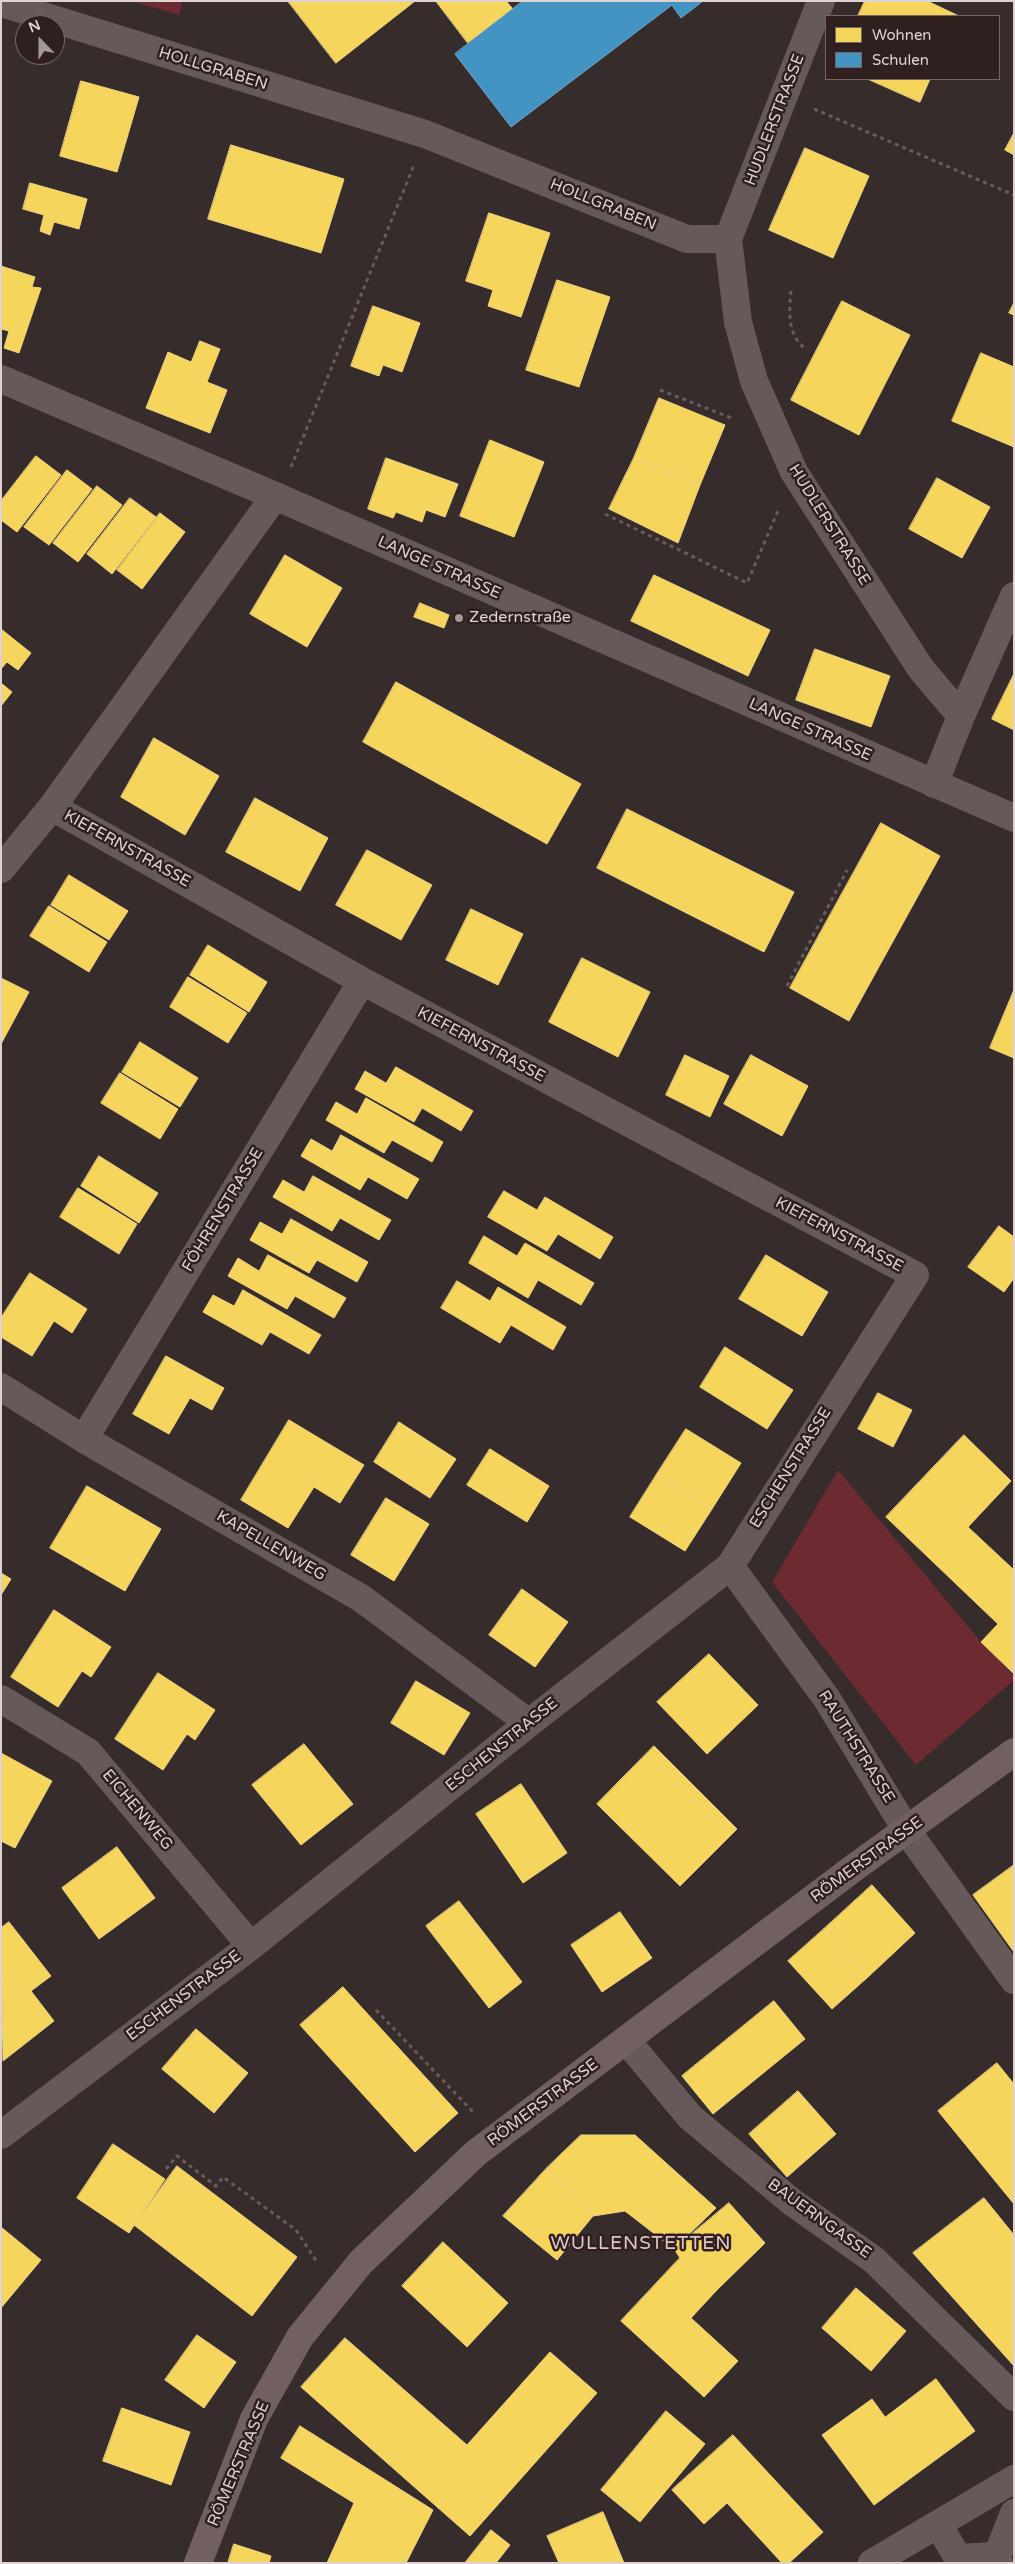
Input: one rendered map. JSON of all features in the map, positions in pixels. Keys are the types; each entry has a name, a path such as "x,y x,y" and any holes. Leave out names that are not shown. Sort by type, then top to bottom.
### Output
{"main road":[{"name":"RÖMERSTRASSE","path":"198,2563 254,2419 300,2337 361,2262 476,2154 855,1867 1014,1752"}],"street":[{"name":"HUDLERSTRASSE","path":"821,1 728,239 738,322 754,381 794,472 921,669 961,716"},
{"name":"HOLLGRABEN","path":"1,4 425,134 687,239 728,239"},
{"name":"LANGE STRASSE","path":"1,379 275,496 1014,818"},
{"path":"1,869 52,807 275,496"},
{"path":"934,784 961,716 1014,596"},
{"name":"KIEFERNSTRASSE","path":"52,807 362,980 915,1275"},
{"name":"FÖHRENSTRASSE","path":"84,1439 362,980"},
{"name":"ESCHENSTRASSE","path":"1,2135 251,1946 529,1722 730,1566 915,1275"},
{"name":"KAPELLENWEG","path":"1,1387 84,1439 361,1598 529,1722"},
{"name":"RAUTHSTRASSE","path":"730,1566 827,1698 907,1831 1014,1980"},
{"name":"EICHENWEG","path":"1,1699 88,1752 251,1946"},
{"name":"BAUERNGASSE","path":"626,2040 690,2117 792,2202 874,2260 1014,2397"},
{"path":"872,2563 938,2524 1010,2490"},
{"path":"938,2524 958,2558 998,2559 1014,2513"}],"path":[{"path":"784,96 1014,194"},
{"path":"275,496 294,463 425,134"},
{"path":"791,291 789,316 797,343 806,349"},
{"path":"660,390 779,438"},
{"path":"605,514 747,584 794,472"},
{"path":"787,986 847,870"},
{"path":"376,2010 498,2138"},
{"path":"166,2168 177,2156 216,2186 223,2177 296,2230 337,2292"}],"shaded area":[{"path":"132,1 183,1 179,15"},
{"path":"838,1470 981,1642 1014,1676 1014,1680 916,1765 772,1582"}],"building: Wohnen":[{"path":"288,1 415,1 336,63"},
{"path":"436,1 506,1 513,9 468,43"},
{"path":"865,1 927,1 957,15 858,15"},
{"path":"870,80 930,80 920,102"},
{"path":"81,81 139,97 117,172 60,156"},
{"path":"1014,133 1014,155 1005,150"},
{"path":"231,145 344,179 321,253 208,219"},
{"path":"805,148 869,176 833,258 769,230"},
{"path":"30,183 87,199 79,229 54,222 50,235 40,231 44,215 23,209"},
{"path":"489,213 550,233 521,317 488,306 493,290 466,281"},
{"path":"1,266 35,277 32,287 41,288 19,353 4,348 9,331 1,329"},
{"path":"557,280 610,297 579,387 526,370"},
{"path":"842,301 910,335 859,435 791,400"},
{"path":"1014,303 1014,315 1009,313"},
{"path":"373,306 420,323 402,372 383,365 379,376 351,366"},
{"path":"200,341 220,349 207,382 227,390 210,433 146,408 168,352 191,362"},
{"path":"981,353 1014,367 1014,447 952,421"},
{"path":"659,398 725,425 700,485 634,458"},
{"path":"490,440 544,462 514,537 460,516"},
{"path":"36,456 61,475 17,532 1,520 1,501"},
{"path":"386,458 458,484 445,517 426,510 422,522 396,512 393,518 368,509"},
{"path":"634,458 700,485 678,543 609,509"},
{"path":"67,470 92,489 49,545 24,527"},
{"path":"937,478 990,507 962,558 909,529"},
{"path":"97,486 122,505 78,562 53,543"},
{"path":"130,498 156,517 112,574 87,554"},
{"path":"160,513 185,532 142,589 117,570"},
{"path":"285,555 342,588 307,647 250,614"},
{"path":"654,575 770,630 748,676 631,621"},
{"path":"420,603 449,615 444,628 414,617"},
{"path":"1,629 31,653 18,670 7,662 1,669"},
{"path":"815,649 890,676 871,727 796,700"},
{"path":"1014,674 1014,730 992,719"},
{"path":"396,682 581,784 547,844 363,742"},
{"path":"1,683 12,692 1,706"},
{"path":"154,738 219,776 185,835 121,797"},
{"path":"255,798 328,838 300,891 226,852"},
{"path":"627,809 794,892 764,952 597,868"},
{"path":"881,823 940,856 849,1021 790,988"},
{"path":"367,850 432,885 401,940 336,905"},
{"path":"69,875 128,911 109,940 51,905"},
{"path":"49,906 107,942 89,972 30,936"},
{"path":"471,909 523,934 498,985 446,960"},
{"path":"208,945 267,982 249,1012 190,975"},
{"path":"582,958 650,992 618,1057 549,1022"},
{"path":"188,977 247,1013 228,1043 170,1007"},
{"path":"1,978 29,992 1,1044"},
{"path":"1014,990 1014,1058 990,1048"},
{"path":"140,1042 198,1078 180,1107 122,1072"},
{"path":"685,1055 729,1076 710,1117 666,1095"},
{"path":"751,1055 808,1086 782,1136 724,1104"},
{"path":"396,1067 473,1111 461,1131 422,1108 414,1122 355,1089 365,1071 386,1083"},
{"path":"120,1073 178,1109 160,1139 101,1103"},
{"path":"366,1098 443,1142 432,1162 392,1140 384,1153 326,1120 336,1102 357,1114"},
{"path":"341,1135 419,1179 407,1199 368,1177 360,1190 301,1156 311,1139 332,1151"},
{"path":"99,1156 158,1193 139,1223 81,1186"},
{"path":"313,1176 391,1220 379,1240 340,1218 332,1231 273,1197 283,1180 304,1192"},
{"path":"78,1188 137,1224 119,1254 60,1217"},
{"path":"504,1191 537,1210 545,1197 613,1237 600,1259 558,1234 547,1251 488,1217"},
{"path":"291,1219 368,1262 357,1282 317,1260 309,1273 250,1240 260,1222 282,1234"},
{"path":"999,1226 1014,1237 1014,1278 1004,1292 968,1267"},
{"path":"484,1236 517,1256 525,1243 594,1283 581,1305 538,1280 528,1298 469,1263"},
{"path":"268,1255 346,1298 334,1318 295,1296 287,1309 228,1276 238,1258 259,1271"},
{"path":"766,1255 828,1292 802,1336 739,1299"},
{"path":"30,1273 87,1309 72,1333 54,1321 32,1356 1,1337 1,1318"},
{"path":"457,1281 490,1301 498,1287 566,1327 553,1350 511,1325 500,1343 441,1308"},
{"path":"243,1290 321,1335 309,1354 270,1332 262,1345 203,1312 213,1295 234,1306"},
{"path":"725,1347 793,1390 767,1429 700,1387"},
{"path":"166,1356 224,1388 212,1410 190,1398 169,1434 133,1414"},
{"path":"878,1393 912,1410 893,1447 858,1429"},
{"path":"289,1420 364,1465 340,1503 314,1487 288,1528 241,1500"},
{"path":"399,1422 456,1459 430,1498 374,1462"},
{"path":"686,1429 741,1463 712,1509 657,1474"},
{"path":"964,1435 1011,1481 968,1527 1014,1570 1014,1674 981,1642 998,1624 886,1517"},
{"path":"490,1449 549,1486 527,1522 467,1485"},
{"path":"657,1474 712,1509 685,1551 630,1517"},
{"path":"87,1486 161,1529 125,1591 50,1548"},
{"path":"386,1498 429,1524 394,1581 351,1555"},
{"path":"1,1573 11,1579 1,1595"},
{"path":"522,1589 568,1622 535,1667 489,1635"},
{"path":"54,1610 111,1647 91,1677 82,1671 58,1707 11,1677"},
{"path":"709,1654 758,1705 707,1754 657,1702"},
{"path":"158,1673 215,1710 195,1740 187,1734 163,1770 115,1739"},
{"path":"416,1681 470,1713 444,1755 391,1723"},
{"path":"304,1744 353,1804 301,1845 252,1785"},
{"path":"654,1746 737,1829 680,1886 597,1804"},
{"path":"1,1753 52,1781 15,1848 1,1841"},
{"path":"521,1784 567,1853 523,1883 476,1814"},
{"path":"117,1847 155,1898 99,1939 62,1888"},
{"path":"1014,1865 1014,1952 973,1895"},
{"path":"872,1885 915,1933 868,1977 824,1929"},
{"path":"459,1901 522,1982 489,2008 426,1926"},
{"path":"620,1912 652,1958 602,1992 571,1945"},
{"path":"9,1922 51,1976 31,1991 54,2021 3,2061 1,1928"},
{"path":"824,1929 868,1977 832,2009 788,1961"},
{"path":"343,1987 458,2113 415,2152 300,2025"},
{"path":"774,2001 805,2039 713,2114 682,2076"},
{"path":"196,2029 248,2073 214,2113 162,2069"},
{"path":"997,2063 1014,2084 1014,2204 938,2111"},
{"path":"798,2091 836,2134 787,2177 749,2134"},
{"path":"581,2135 635,2135 716,2208 674,2249 625,2211 593,2216 547,2168"},
{"path":"113,2144 165,2179 129,2233 77,2198"},
{"path":"177,2166 297,2257 252,2316 134,2225"},
{"path":"547,2168 593,2216 557,2260 503,2216"},
{"path":"984,2198 1014,2235 1014,2366 913,2253"},
{"path":"729,2203 765,2243 716,2291 680,2258 674,2249"},
{"path":"1,2227 41,2260 1,2308"},
{"path":"443,2242 508,2303 467,2347 402,2286"},
{"path":"680,2258 716,2291 691,2318 738,2361 704,2397 621,2321"},
{"path":"856,2288 906,2331 871,2371 822,2328"},
{"path":"197,2335 236,2362 204,2408 165,2380"},
{"path":"345,2338 467,2445 550,2352 597,2393 470,2536 301,2387"},
{"path":"936,2379 975,2431 874,2505 822,2435 872,2399 885,2417"},
{"path":"122,2408 190,2432 171,2485 103,2461"},
{"path":"666,2411 705,2444 640,2522 601,2490"},
{"path":"300,2426 433,2510 406,2563 327,2563 354,2503 281,2458"},
{"path":"733,2435 823,2532 789,2563 782,2563 727,2503 704,2524 672,2490"},
{"path":"603,2512 624,2563 559,2563 547,2536"},
{"path":"491,2530 510,2545 496,2563 465,2563"},
{"path":"234,2544 271,2556 269,2563 228,2563"}],"building: Schulen":[{"path":"523,1 703,1 681,18 672,5 511,127 455,54"}],"place":[{"name":"Zedernstraße","path":"459,618"}],"district":[{"name":"WULLENSTETTEN","path":"641,2244"}]}
